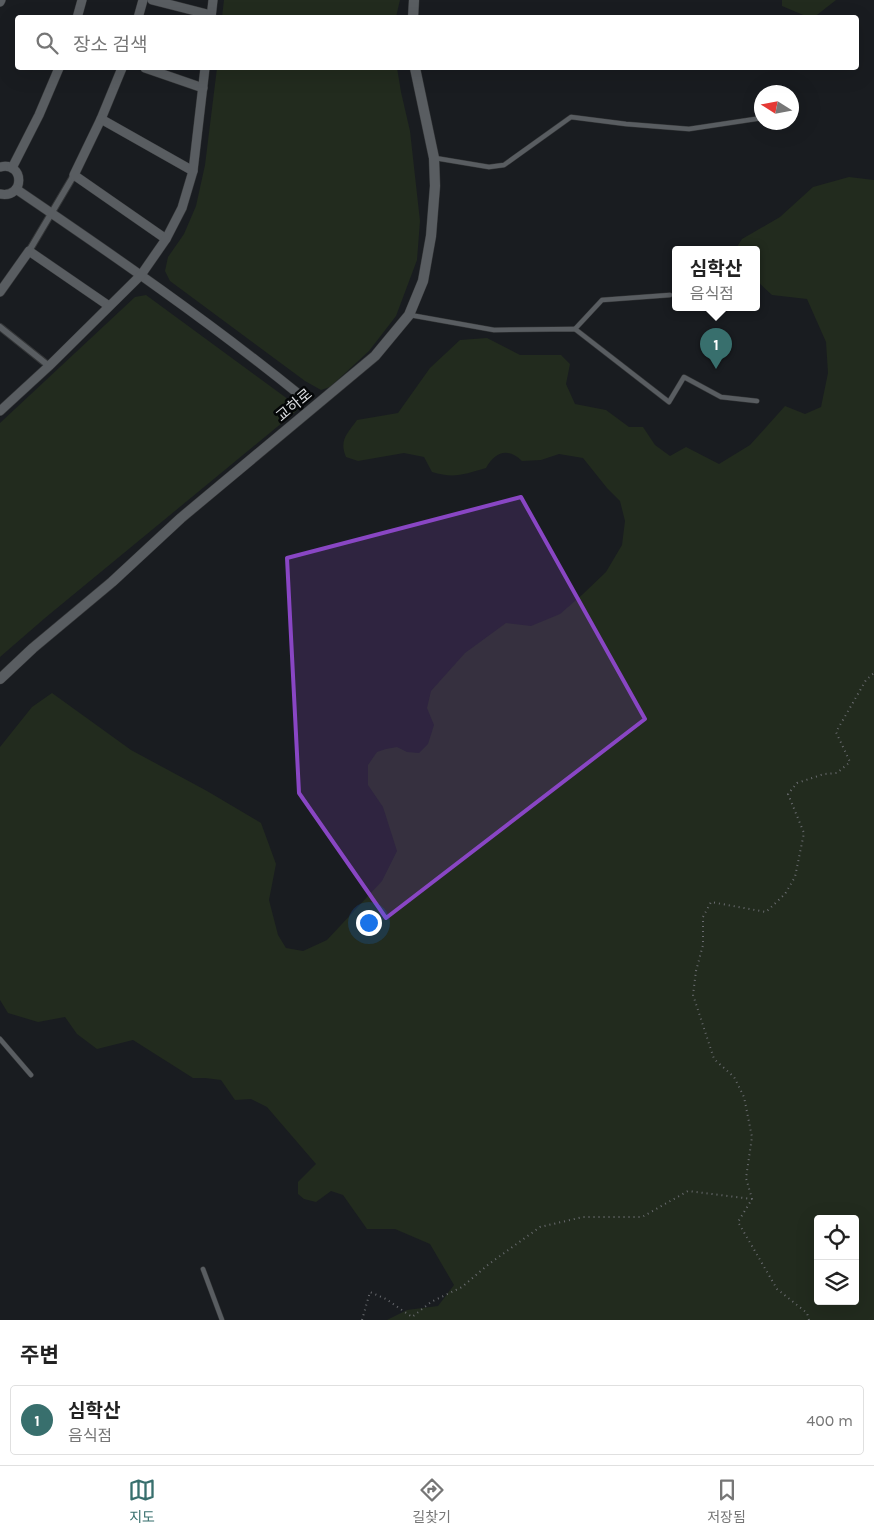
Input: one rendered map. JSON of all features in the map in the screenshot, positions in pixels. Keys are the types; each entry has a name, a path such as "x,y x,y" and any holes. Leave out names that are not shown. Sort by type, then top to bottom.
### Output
{"street":[{"path":"77,15 82,0"},
{"path":"139,15 143,0"},
{"path":"152,0 207,15"},
{"path":"211,15 213,0"},
{"path":"413,15 414,0"},
{"path":"12,168 39,115 58,70"},
{"path":"0,292 29,251 74,174 101,119 121,70"},
{"path":"152,70 203,88"},
{"path":"0,411 49,366 141,275 166,239 182,208 193,171 205,70"},
{"name":"교하로","path":"0,678 112,582 181,518 375,356 409,315 423,281 432,236 435,186 434,158 415,70"},
{"path":"101,119 193,171"},
{"path":"0,167 7,166 12,168 18,175 16,189 8,194 0,194"},
{"path":"74,174 166,239"},
{"path":"16,189 141,275 255,359 301,396"},
{"path":"29,251 109,306"},
{"path":"0,327 49,366"}],"lane":[{"path":"434,158 489,167 504,166 571,117 689,129 754,119"},
{"path":"575,329 602,300 670,295"},
{"path":"409,315 494,330 575,329 669,402 684,377 721,397 757,401"},
{"path":"0,1039 31,1075"},
{"path":"204,1269 222,1320"}],"path":[{"path":"808,1320 807,1313 777,1289 738,1222 752,1199 746,1178 752,1137 744,1097 734,1077 714,1058 694,995 696,971 703,946 704,917 711,902 766,912 784,894 795,877 804,833 788,794 796,783 824,774 836,773 850,762 836,732 866,680 874,673"},
{"path":"362,1320 370,1292 386,1299 412,1317 431,1302 462,1287 489,1264 540,1227 583,1217 642,1217 688,1191 752,1199"}],"highlighted area":[{"path":"521,497 645,719 386,918 299,793 287,558"}],"green space":[{"path":"224,0 400,0 396,15 222,15"},
{"path":"782,0 836,0 817,15 803,15 782,6"},
{"path":"217,70 397,70 410,131 420,221 417,260 396,316 369,351 330,387 321,390 305,381 170,281 165,271 168,257 184,234 196,206 205,165"},
{"path":"849,177 874,180 874,1320 387,1320 407,1310 438,1306 454,1285 430,1244 395,1229 367,1229 343,1195 331,1191 316,1202 304,1199 298,1194 298,1182 316,1164 267,1107 251,1099 235,1100 221,1080 193,1078 133,1040 97,1049 77,1034 65,1017 38,1022 8,1013 0,1000 0,747 32,707 52,693 131,750 261,823 276,864 269,900 278,935 286,948 303,951 327,940 382,881 397,851 383,807 368,785 368,765 377,752 397,747 407,752 419,753 428,744 434,725 427,708 431,691 465,653 506,623 531,626 560,614 583,594 606,572 622,545 625,521 620,501 583,458 559,454 541,460 522,461 512,454 502,453 493,458 486,468 459,475 447,475 432,472 424,457 404,453 358,461 346,457 343,446 347,433 357,420 398,413 430,368 460,340 487,338 520,355 561,355 570,364 566,384 575,404 606,410 629,427 643,427 655,445 670,456 686,447 719,464 750,445 785,406 805,414 821,407 828,373 826,342 807,299 772,295 760,284 760,246 738,246 742,239 780,217 813,187"},
{"path":"146,295 300,408 0,657 0,423 135,297"}],"place":[{"name":"심학산","path":"716,369"}]}
